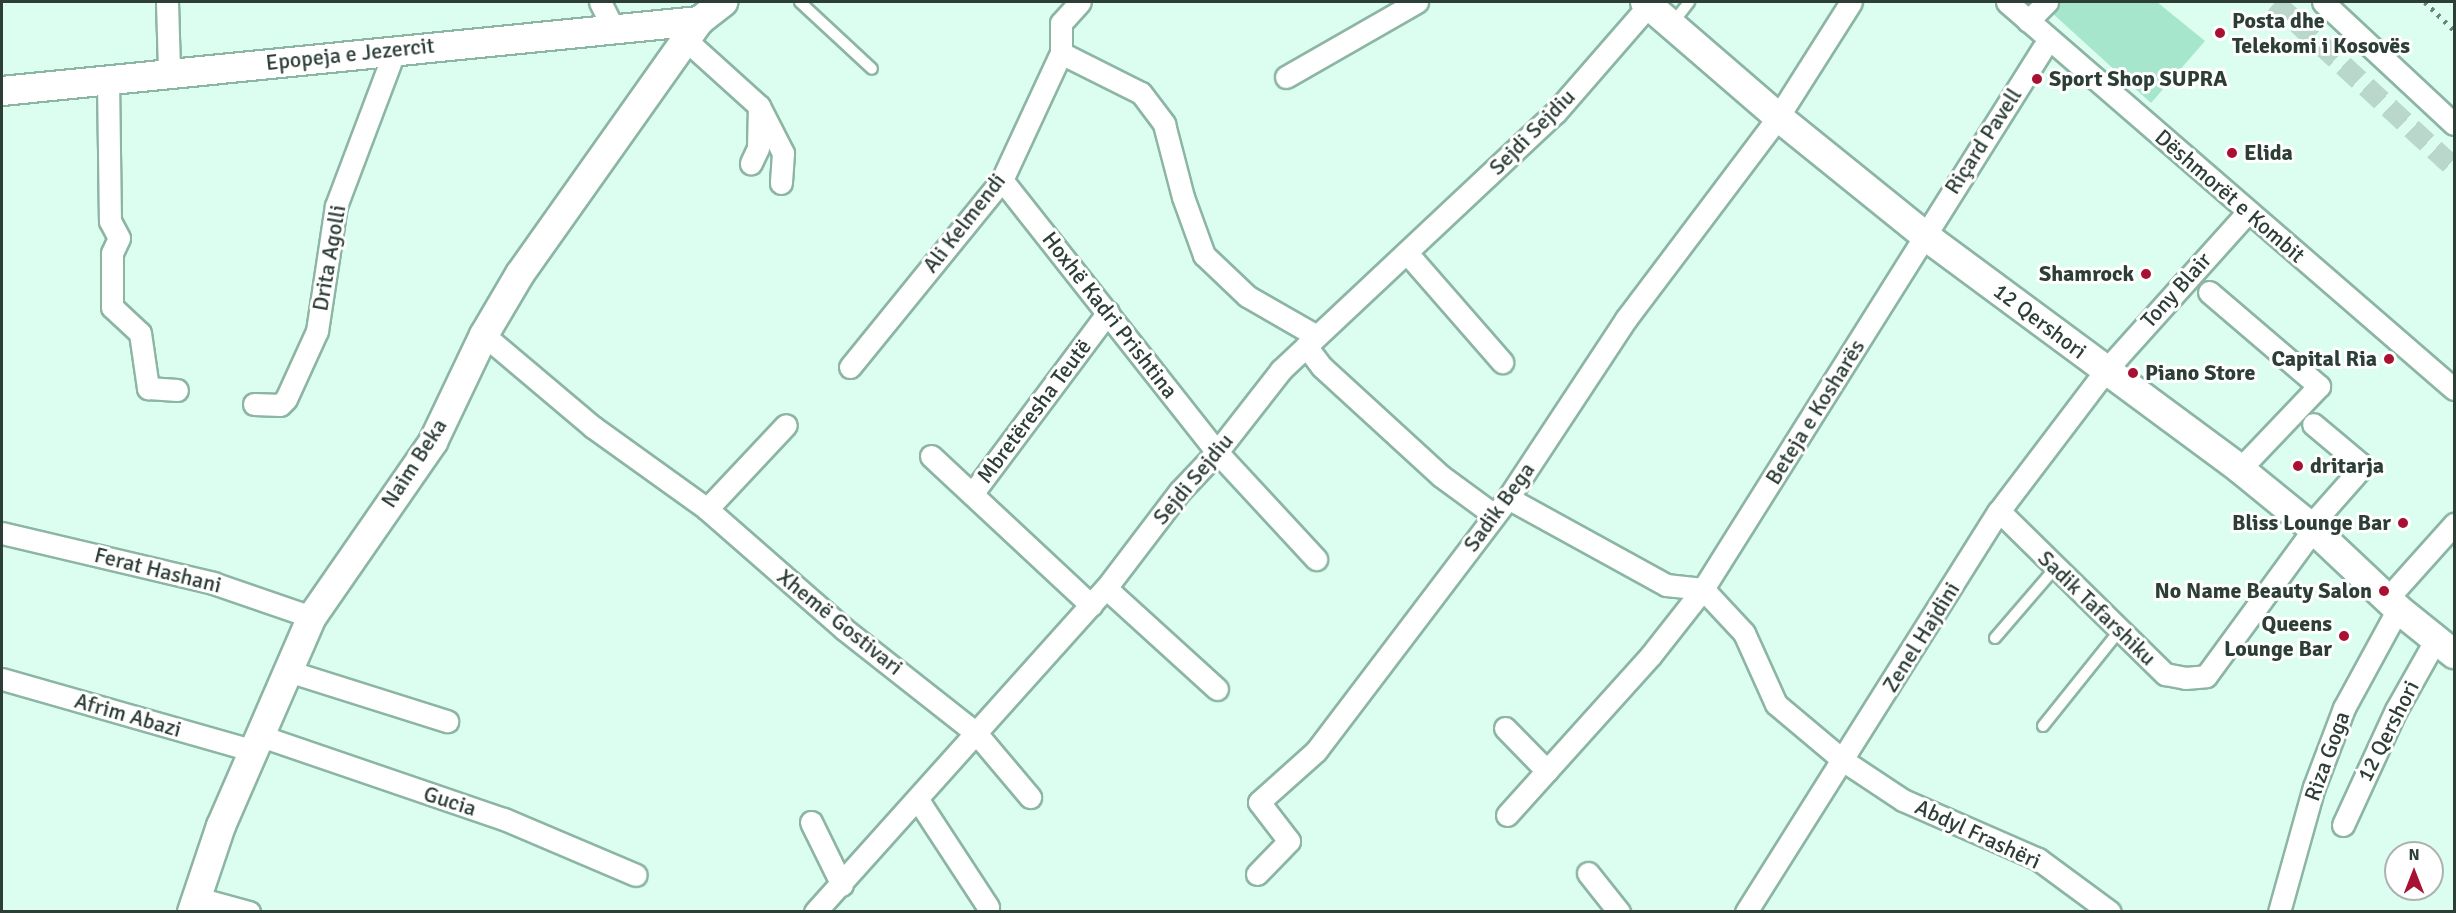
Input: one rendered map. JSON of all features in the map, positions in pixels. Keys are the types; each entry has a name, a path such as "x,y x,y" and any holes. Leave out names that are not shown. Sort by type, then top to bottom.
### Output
{"street":[{"path":"167,2 169,71"},
{"path":"600,2 613,28"},
{"name":"Naim Beka","path":"195,905 220,826 312,617 433,442 484,335 520,274 693,31 723,2"},
{"name":"Ali Kelmendi","path":"850,367 1002,180 1061,53 1061,23 1080,2"},
{"path":"1286,77 1417,2"},
{"name":"Sadik Bega","path":"1257,874 1289,841 1258,802 1316,751 1508,498 1626,319 1778,117 1851,2"},
{"name":"Dëshmorët e Kombit","path":"2007,2 2454,389"},
{"path":"2028,21 2047,2"},
{"path":"2324,2 2454,124"},
{"name":"12 Qershori","path":"1647,3 1778,117 1924,234 2240,469 2312,528 2392,604 2445,646 2396,710 2343,825"},
{"name":"Sejdi Sejdiu","path":"815,912 842,885 1106,588 1180,491 1217,452 1281,370 1555,113 1647,3"},
{"name":"Epopeja e Jezercit","path":"2,91 169,71 613,28 693,31"},
{"path":"693,31 759,106 783,153 782,183"},
{"name":"Riçard Pavell","path":"1924,234 2043,48"},
{"name":"Drita Agolli","path":"254,404 280,405 286,399 317,331 336,206 395,50"},
{"path":"1061,53 1141,93 1164,124 1183,197 1204,255 1247,296 1311,340 1322,367 1441,476 1494,515"},
{"path":"108,80 110,220 119,238 112,253 112,307 140,333 148,388 177,390"},
{"path":"751,163 758,148 759,106"},
{"name":"Hoxhë Kadri Prishtina","path":"1002,180 1217,452 1316,559"},
{"name":"Tony Blair","path":"2106,370 2248,212"},
{"name":"Beteja e Kosharës","path":"1507,815 1651,655 1703,589 1924,234"},
{"path":"1407,253 1502,362"},
{"path":"2209,292 2319,386 2240,469"},
{"name":"Mbretëresha Teutë","path":"1091,605 972,494 1108,312"},
{"name":"Xhemë Gostivari","path":"484,335 593,427 707,509 844,629 976,733"},
{"name":"Zenel Hajdini","path":"1746,912 1844,761 1999,511 2106,370"},
{"path":"2312,528 2363,466 2313,424"},
{"path":"707,509 786,425"},
{"path":"931,456 972,494"},
{"path":"1508,498 1666,585 1703,589 1744,633 1776,704 1844,761"},
{"name":"Sadik Tafarshiku","path":"1999,511 2165,674 2206,676 2312,528"},
{"name":"Riza Goga","path":"2279,912 2314,787 2344,708 2392,604 2454,524"},
{"name":"Ferat Hashani","path":"2,533 213,582 312,617"},
{"path":"1106,588 1218,689"},
{"path":"288,671 447,721"},
{"name":"Afrim Abazi","path":"2,680 258,744"},
{"path":"1504,728 1547,771"},
{"path":"976,733 1030,797"},
{"name":"Gucia","path":"258,744 504,819 636,875"},
{"name":"Abdyl Frashëri","path":"1844,761 1903,800 2038,859 2109,912"},
{"path":"918,800 988,907"},
{"path":"811,822 842,885"},
{"path":"1588,873 1620,912"},
{"path":"195,905 249,912"}],"lane":[{"path":"800,2 872,69"},
{"path":"1672,24 1689,2"},
{"path":"1995,638 2056,567"},
{"path":"2043,726 2120,630"}],"green space":[{"path":"2040,2 2157,2 2205,41 2151,103"}],"tunnel":[{"path":"2275,2 2454,167"}],"railway":[{"path":"2425,2 2454,30"}],"place":[{"name":"Posta dhe Telekomi i Kosovës","path":"2220,33"},
{"name":"Sport Shop SUPRA","path":"2037,79"},
{"name":"Elida","path":"2232,153"},
{"name":"Shamrock","path":"2146,274"},
{"name":"Capital Ria","path":"2389,359"},
{"name":"Piano Store","path":"2133,373"},
{"name":"dritarja","path":"2298,466"},
{"name":"Bliss Lounge Bar","path":"2403,523"},
{"name":"No Name Beauty Salon","path":"2384,591"},
{"name":"Queens Lounge Bar","path":"2344,636"}]}
